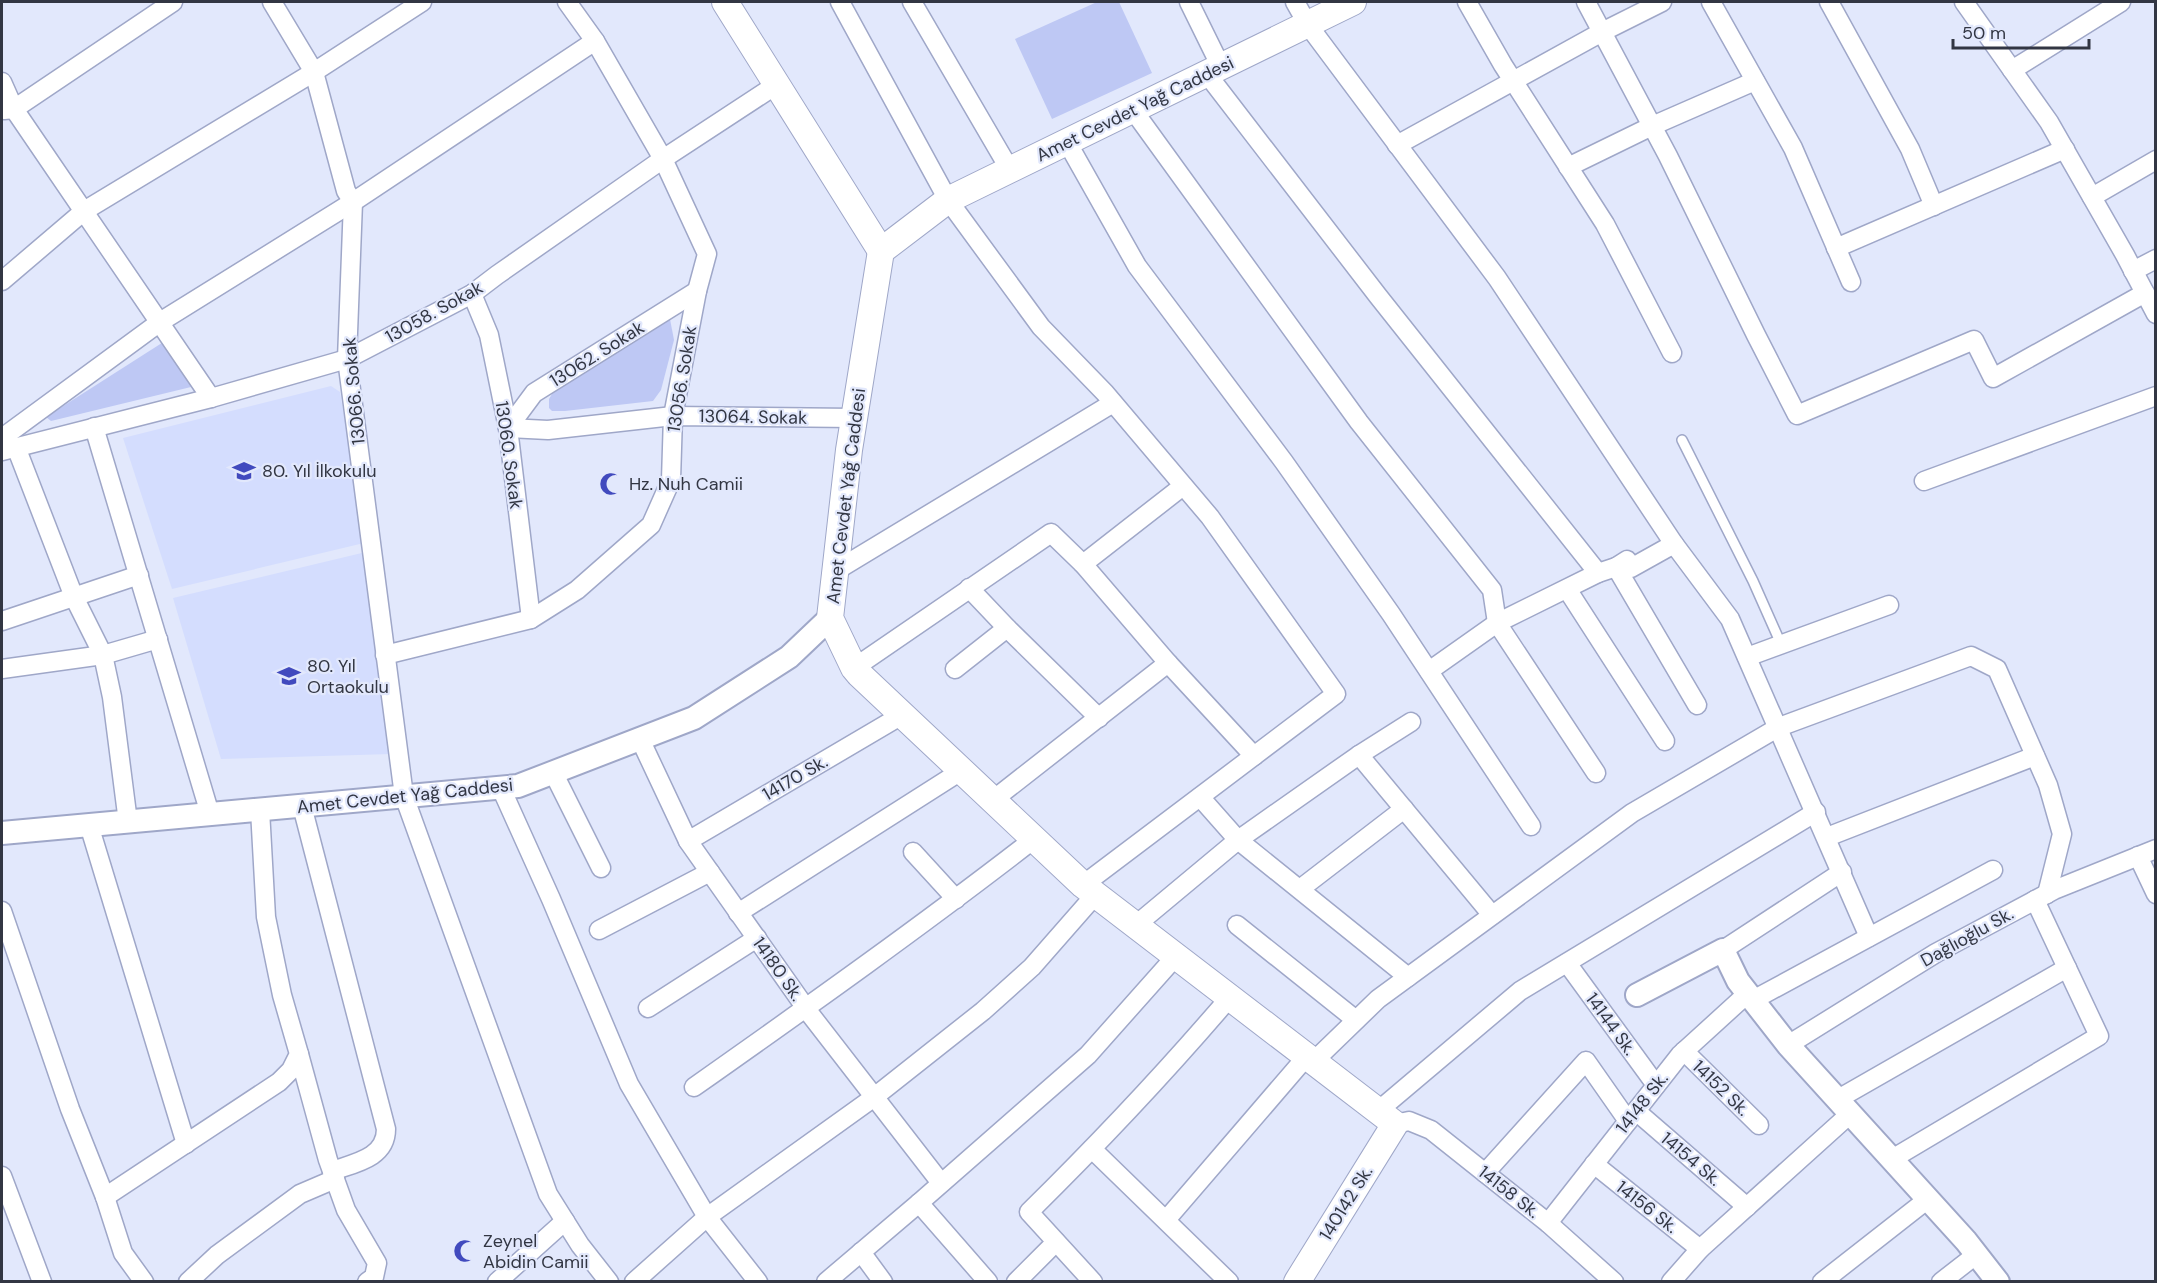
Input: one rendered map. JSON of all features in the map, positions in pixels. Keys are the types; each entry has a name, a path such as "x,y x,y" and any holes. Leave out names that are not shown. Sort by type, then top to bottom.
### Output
{"main road":[{"path":"725,2 881,251"},
{"name":"Amet Cevdet Yağ Caddesi","path":"830,618 855,418 881,251 948,200 1353,2"},
{"path":"830,618 859,674 1089,890 1386,1117"},
{"name":"140142 Sk.","path":"1297,1281 1386,1117"}],"street":[{"path":"8,110 173,2"},
{"name":"13066. Sokak","path":"272,2 314,72 346,191 353,202 347,359 405,796 548,1194 580,1245 609,1281"},
{"path":"2,281 84,211 314,72 422,2"},
{"name":"13056. Sokak","path":"385,655 531,619 577,590 651,525 670,480 672,416 697,291 707,254 663,159 595,41 567,2"},
{"path":"634,1281 707,1217 873,1098 983,1011 1032,967 1089,890 1200,797 1336,694 1210,517 1113,403 1041,327 948,200 840,2"},
{"path":"912,2 1010,170"},
{"path":"1189,2 1214,71 1466,409 1598,573"},
{"path":"1294,2 1308,25 1497,278 1674,544 1730,619 1869,937"},
{"path":"1467,2 1513,81 1605,224 1672,353"},
{"path":"1586,2 1652,126 1797,415 1974,340 1993,378 2145,293"},
{"path":"1397,145 1602,32 1662,2"},
{"path":"1711,2 1793,148 1851,282"},
{"path":"1829,2 1910,149 1935,206"},
{"path":"1964,2 2049,122 2156,314"},
{"path":"2012,70 2121,2"},
{"path":"128,822 112,698 103,655 74,597 6,445 160,322 353,202 595,41"},
{"path":"1568,166 1755,81"},
{"path":"2,82 8,110 84,211 211,398"},
{"name":"13058. Sokak","path":"6,445 94,427 211,398 347,359 472,294 497,274 663,159 776,85"},
{"path":"1133,110 1359,422 1492,590 1497,623 1596,773"},
{"path":"1067,142 1137,266 1284,462 1391,614 1531,826"},
{"path":"1836,248 2065,149"},
{"path":"2092,197 2156,160"},
{"path":"2133,271 2156,259"},
{"name":"13062. Sokak","path":"508,428 534,393 697,291"},
{"name":"13060. Sokak","path":"472,294 489,335 508,428 531,619"},
{"path":"1924,481 2156,396"},
{"path":"837,570 1113,403"},
{"name":"13064. Sokak","path":"508,428 548,430 672,416 855,418"},
{"path":"94,427 210,814"},
{"path":"1083,564 1184,486"},
{"path":"854,668 1051,533 1083,564 1168,663 1254,756"},
{"path":"1429,671 1497,623 1627,560 1631,568 1674,544"},
{"path":"1616,567 1697,705"},
{"path":"2,621 139,575"},
{"path":"969,588 1006,628 1099,718"},
{"path":"1567,589 1665,741"},
{"path":"1747,657 1889,605"},
{"name":"Amet Cevdet Yağ Caddesi","path":"2,832 518,786 694,718 789,657 830,618"},
{"path":"955,669 1006,628"},
{"path":"2,669 103,655 158,639"},
{"path":"1166,1220 1310,1059 1377,999 1632,813 1779,728 1971,656 1996,669 2048,785 2062,834 2041,897 2067,968 2099,1036 1892,1159"},
{"path":"993,800 1168,663"},
{"name":"14170 Sk.","path":"688,841 902,715"},
{"path":"1136,925 1238,840 1359,755 1411,722"},
{"name":"14180 Sk.","path":"640,739 688,841 806,1009 940,1183"},
{"path":"1359,755 1492,915"},
{"path":"1827,837 2035,756"},
{"path":"738,913 961,771"},
{"path":"554,772 601,868"},
{"path":"501,788 551,899 629,1084 707,1217 758,1281"},
{"path":"1200,797 1238,840 1408,977"},
{"path":"188,1281 217,1255 300,1194 367,1158 380,1149 386,1139 386,1129 302,806"},
{"path":"1300,890 1404,809"},
{"path":"260,810 266,917 282,995 346,1210 377,1263 374,1277 367,1281"},
{"path":"1386,1117 1520,991 1816,812"},
{"path":"89,825 186,1144"},
{"path":"694,1087 806,1009 956,899 1034,838"},
{"name":"Dağlıoğlu Sk.","path":"1788,1045 1936,953 2041,897 2156,849"},
{"path":"913,852 956,899"},
{"path":"2138,856 2156,894"},
{"name":"14148 Sk.","path":"1548,1223 1684,1051 1750,997 1869,937 1993,870"},
{"path":"599,930 710,872"},
{"path":"1637,995 1723,950 1842,872"},
{"path":"2,911 70,1109 105,1197 123,1253 144,1281"},
{"path":"1237,925 1356,1020"},
{"path":"648,1008 756,938"},
{"path":"1723,950 1738,981 1788,1045 1977,1254 1998,1281"},
{"path":"826,1281 1088,1055 1176,956"},
{"name":"14144 Sk.","path":"1567,963 1656,1084"},
{"path":"1671,1281 1700,1249 1747,1206 1844,1106 2067,968"},
{"path":"1093,1281 1029,1212 1175,1061 1230,998"},
{"name":"14152 Sk.","path":"1684,1051 1759,1125"},
{"path":"105,1197 279,1082 291,1070 299,1054"},
{"name":"14154 Sk.","path":"1485,1173 1586,1062 1632,1116 1747,1206"},
{"name":"14158 Sk.","path":"1386,1117 1409,1121 1431,1130 1548,1223 1614,1281"},
{"path":"1092,1149 1229,1281"},
{"name":"14156 Sk.","path":"1594,1164 1700,1249"},
{"path":"2,1176 42,1281"},
{"path":"1822,1281 1928,1199"},
{"path":"919,1203 988,1281"},
{"path":"497,1281 565,1221"},
{"path":"1016,1281 1056,1242"},
{"path":"861,1252 883,1281"},
{"path":"1941,1281 1977,1254"}],"lane":[{"path":"1682,440 1753,581 1781,644"}],"shaded area":[{"path":"1097,2 1119,2 1152,73 1052,119 1015,39"},
{"path":"670,319 674,340 661,390 653,401 565,411 552,411 549,408 549,399 555,389"},
{"path":"165,341 191,387 51,421 46,417"},
{"name":"80. Yıl İlkokulu","path":"331,386 340,392 364,543 172,589 123,438"},
{"name":"80. Yıl Ortaokulu","path":"366,552 392,754 221,759 173,598"}],"place":[{"name":"80. Yıl İlkokulu","path":"244,471"},
{"name":"Hz. Nuh Camii","path":"611,484"},
{"name":"80. Yıl Ortaokulu","path":"289,676"},
{"name":"Zeynel Abidin Camii","path":"465,1251"}]}
